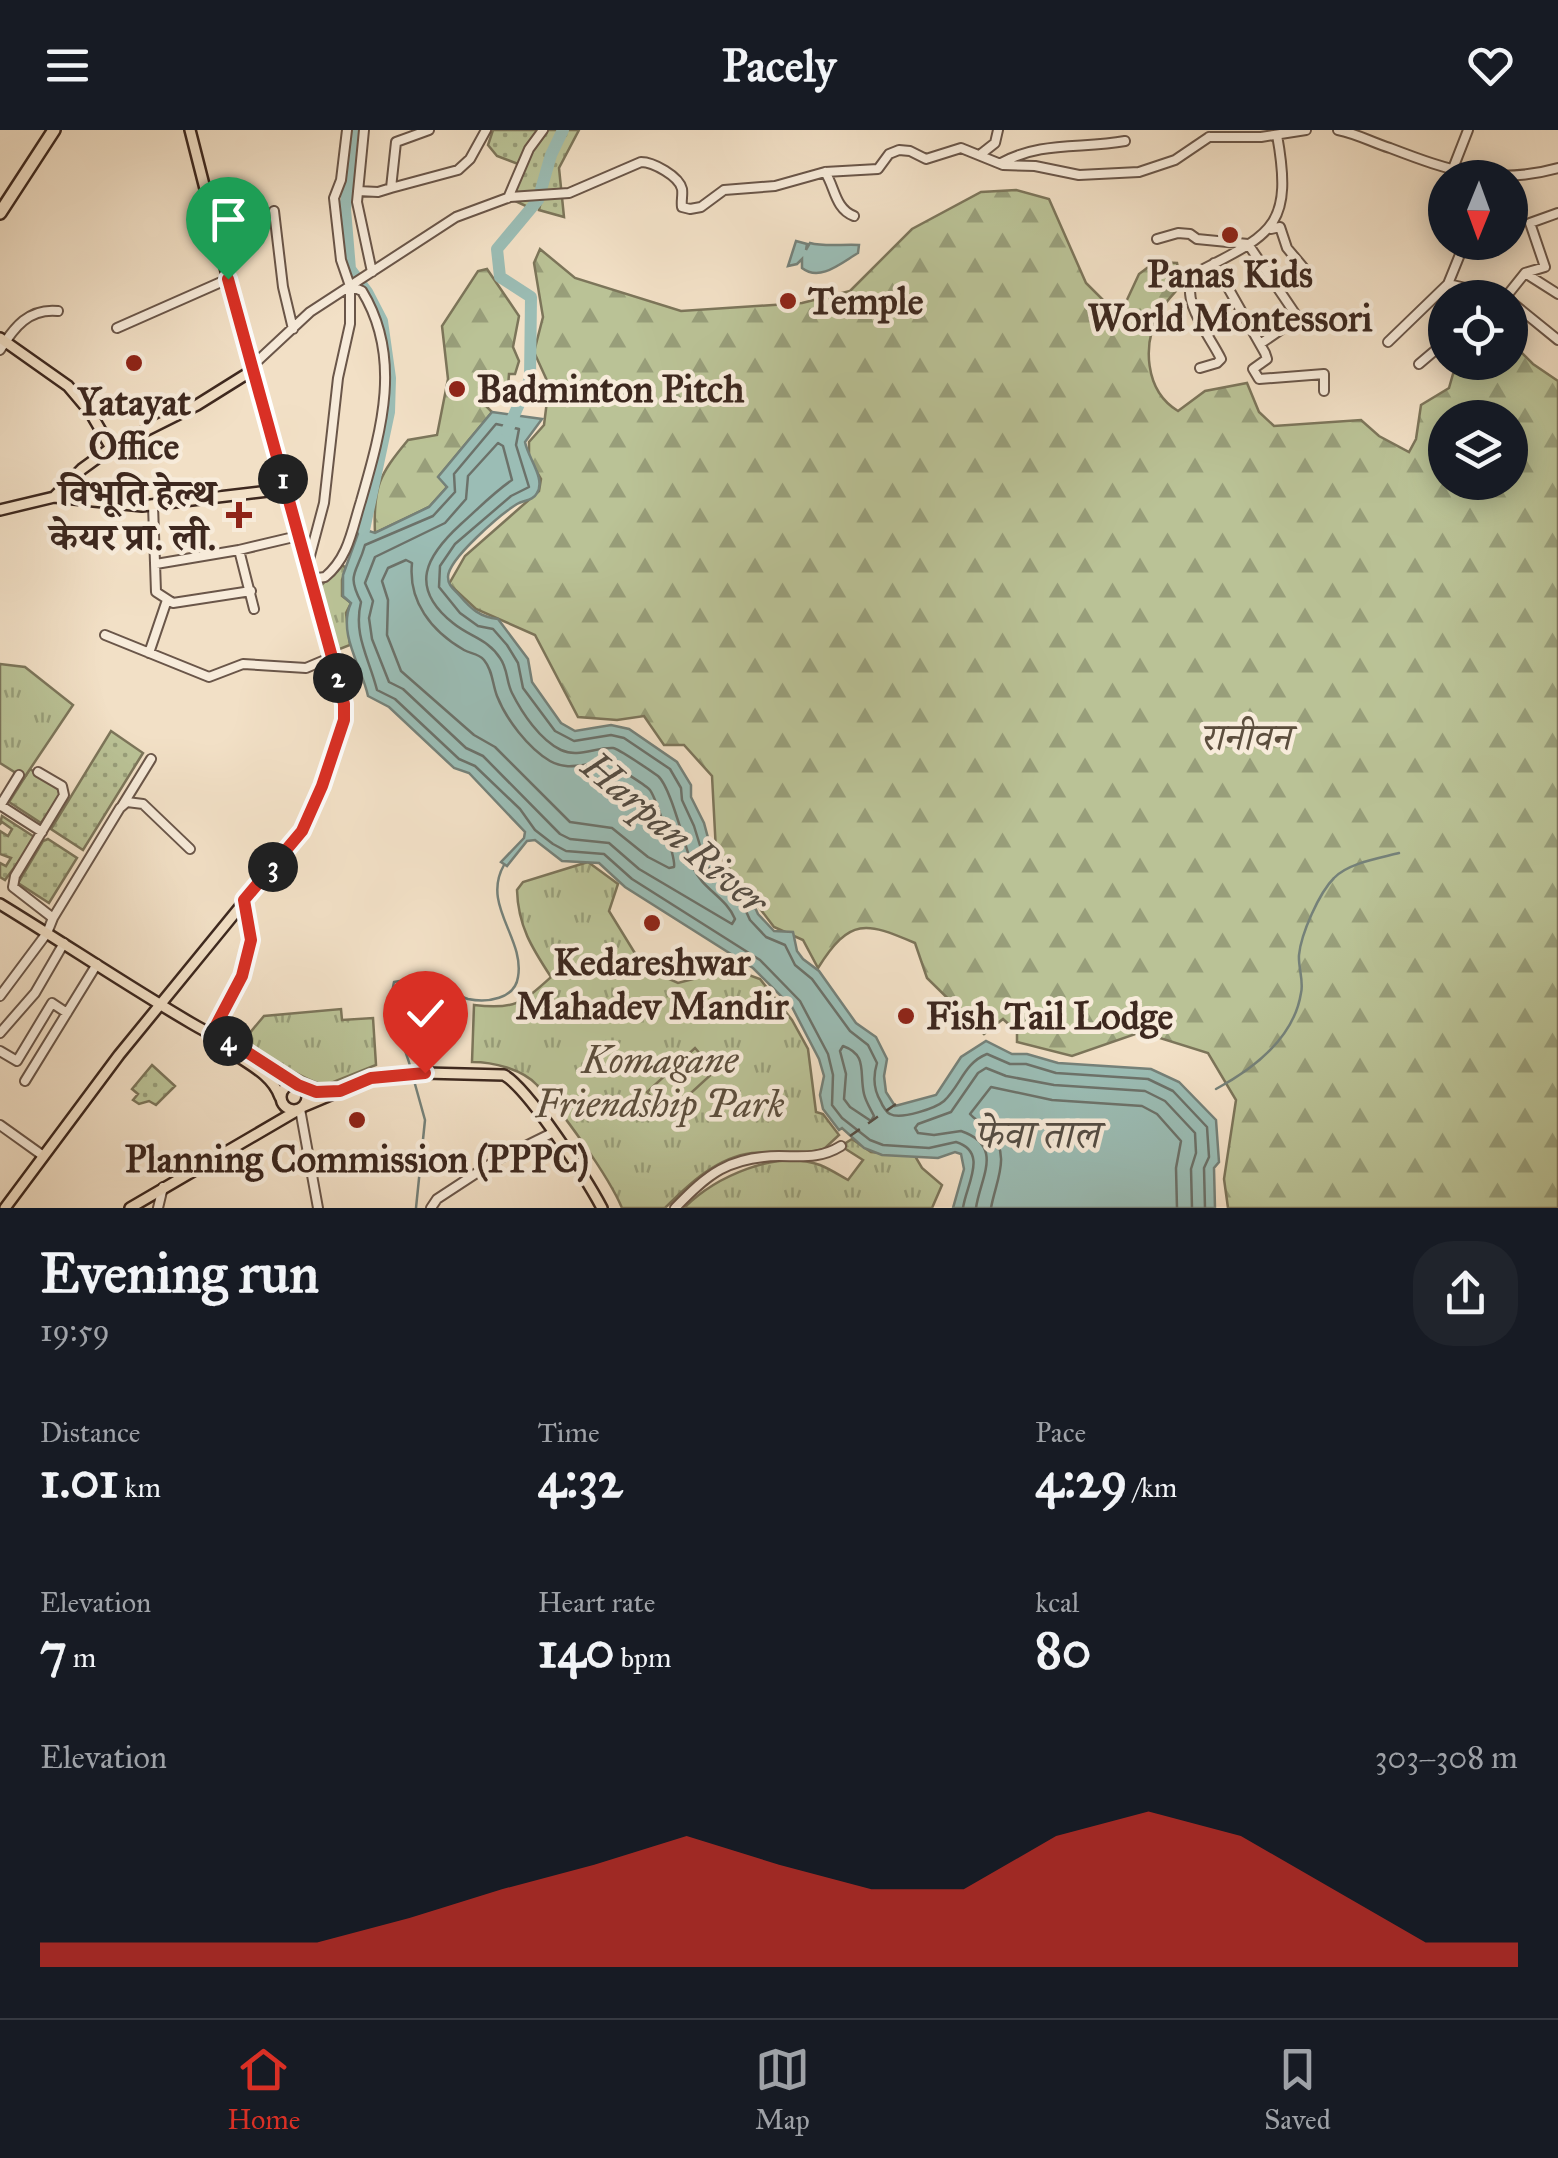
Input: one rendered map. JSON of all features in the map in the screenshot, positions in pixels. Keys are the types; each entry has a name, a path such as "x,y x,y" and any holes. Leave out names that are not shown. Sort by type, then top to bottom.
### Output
{"highway":[{"path":"0,212 54,130"}],"main road":[{"path":"5,1208 119,1056 302,831 344,720 332,657 190,130"},
{"path":"2,343 68,386 90,412 110,448"},
{"path":"54,497 110,448 197,405 252,368"},
{"path":"0,510 54,497 153,506 285,489"},
{"path":"0,904 162,1006 211,1035 233,1043 300,1086 316,1092 340,1091"},
{"path":"211,1035 224,1050 267,1077 288,1109 300,1109"},
{"path":"130,1208 300,1109 363,1080 403,1073 496,1073 508,1077 552,1133 602,1208"},
{"path":"272,1126 280,1115 281,1100 288,1086 300,1086"},
{"path":"300,1086 307,1097 300,1109"}],"street":[{"path":"308,568 324,503 338,378 350,324 352,284 341,260 334,198 341,180 347,130"},
{"path":"364,130 358,191 368,274"},
{"path":"391,188 398,130"},
{"path":"396,142 429,130"},
{"path":"358,191 378,192 458,170 470,159 486,130"},
{"path":"509,198 529,149 544,130"},
{"path":"981,154 995,144 998,130"},
{"path":"252,368 310,312 456,217 509,198 565,193 649,162 682,187 682,206 690,210 724,190 774,186 825,172 878,168 889,154 898,150 926,158 961,148 1001,164 1079,175 1139,172 1174,160 1208,134 1240,139 1306,130"},
{"path":"1338,130 1364,135 1428,162"},
{"path":"1456,160 1468,130"},
{"path":"1271,229 1280,207 1283,177 1277,135"},
{"path":"1001,164 1019,153 1047,147 1125,141"},
{"path":"1528,174 1558,168"},
{"path":"825,172 839,204 854,216"},
{"path":"274,212 283,287 293,329"},
{"path":"1545,267 1530,222 1558,213"},
{"path":"1200,368 1221,359 1188,292 1194,274 1280,227 1287,248 1308,272"},
{"path":"1156,239 1178,233 1190,234 1196,240 1248,244"},
{"path":"1248,244 1298,318 1260,344"},
{"path":"1214,263 1268,359 1253,368 1259,379 1324,374 1324,391"},
{"path":"1519,280 1525,274 1558,263"},
{"path":"1525,274 1558,294"},
{"path":"117,328 228,279"},
{"path":"310,579 325,577 346,553 385,411 386,374 377,321 362,291 352,284"},
{"path":"1388,342 1428,303"},
{"path":"2,343 25,318 42,310 58,311"},
{"path":"1528,318 1558,340"},
{"path":"1419,364 1428,356"},
{"path":"153,506 156,592 173,603 251,591"},
{"path":"156,564 298,536"},
{"path":"240,550 254,608"},
{"path":"149,653 167,600"},
{"path":"104,635 209,677 243,664 306,668 332,657"},
{"path":"0,996 47,932 151,759"},
{"path":"38,772 64,790 59,806 15,876 13,886 53,918"},
{"path":"19,775 0,805 42,832"},
{"path":"120,808 127,802 143,804 190,849"},
{"path":"211,1035 242,976 251,940 244,900"},
{"path":"0,1033 35,993 64,943"},
{"path":"26,1081 96,964"},
{"path":"35,993 67,1013"},
{"path":"0,1050 17,1061 52,1003"},
{"path":"300,1109 318,1208"},
{"path":"0,1125 42,1155"},
{"path":"431,1208 437,1199 495,1161 552,1133"},
{"path":"674,1208 701,1180 733,1162 772,1156 818,1157 841,1146"},
{"path":"158,1208 163,1187"}],"green space":[{"path":"493,130 540,130 518,164 497,156 488,145"},
{"path":"547,130 561,130 530,208 511,199 530,151"},
{"path":"566,130 579,130 559,168 564,217 539,210 551,157"},
{"name":"रानीवन","path":"1016,190 1049,199 1086,283 1108,305 1126,302 1139,274 1155,262 1177,263 1181,285 1161,310 1149,352 1153,379 1167,402 1178,411 1205,391 1247,383 1259,412 1274,426 1361,420 1379,436 1409,452 1416,439 1421,405 1428,401 1428,500 1528,500 1528,400 1429,400 1449,388 1451,380 1528,380 1528,359 1558,381 1558,1208 1228,1208 1224,1179 1236,1100 1208,1053 1141,1032 1072,1056 1017,1042 1017,1032 1003,1019 984,1034 927,978 915,943 871,928 850,932 829,951 818,968 803,940 774,927 716,851 712,776 684,745 664,745 644,716 617,720 578,717 535,635 476,609 449,584 465,556 539,491 541,479 529,458 529,442 544,425 549,385 534,352 543,317 534,263 540,249 575,278 681,311 802,303 850,291 912,229 981,192"},
{"path":"487,269 519,316 513,347 519,361 515,374 509,374 507,400 486,397 485,405 492,412 439,476 447,487 429,507 375,533 377,493 390,463 408,440 437,435 448,379 442,326 478,271"},
{"path":"341,564 346,568 342,596 351,603 346,613 350,645 337,650 320,587"},
{"path":"0,664 25,667 73,705 24,778 0,763"},
{"path":"111,731 143,753 83,850 51,829"},
{"path":"30,769 62,792 41,823 9,802"},
{"path":"2,816 36,838 5,880 0,877 0,863 6,866 11,858 0,854 0,831 8,836 12,829 0,824"},
{"path":"48,839 77,858 49,903 18,883 43,841"},
{"name":"Komagane Friendship Park","path":"588,862 618,884 609,911 644,968 678,983 706,971 735,970 760,979 792,1020 808,1049 816,1112 823,1114 839,1135 824,1149 739,1156 704,1173 665,1208 622,1208 584,1144 537,1085 507,1068 472,1062 474,1005 517,1003 551,977 527,936 517,890 523,882"},
{"path":"341,1009 342,1020 373,1018 376,1065 326,1085 297,1074 243,1041 264,1016"},
{"path":"695,1048 715,1071 667,1115 647,1092"},
{"path":"152,1065 175,1086 156,1105 149,1101 139,1104 133,1100 138,1094 132,1089"},
{"path":"852,1139 871,1152 915,1156 922,1168 942,1185 932,1208 684,1208 712,1186 766,1163 803,1161 848,1180 863,1160 841,1146"}],"water":[{"path":"796,241 807,244 806,250 810,243 859,245 858,253 830,270 809,272 802,268 802,259 788,266"},
{"name":"फेवा ताल","path":"492,412 542,419 525,442 539,487 533,498 509,509 466,549 450,569 450,585 476,612 498,619 528,659 532,682 561,723 575,731 611,725 629,729 677,762 691,785 691,797 704,823 714,860 748,892 758,914 774,931 793,932 803,959 819,971 856,1023 876,1037 887,1059 886,1092 895,1106 936,1095 961,1057 986,1041 1012,1054 1058,1063 1151,1069 1179,1082 1216,1120 1219,1162 1214,1168 1215,1208 953,1208 964,1169 961,1154 938,1158 882,1155 864,1148 842,1128 839,1130 823,1109 820,1095 824,1076 819,1059 792,1007 753,968 625,887 599,863 562,861 535,840 527,841 507,866 501,862 525,832 469,773 454,768 389,707 368,696 349,638 347,614 351,603 343,596 343,575 360,528 375,533 429,507 447,487 438,477"}],"waterway":[{"path":"357,130 345,209 350,269 382,321 390,378 389,412 364,530"},
{"path":"507,431 530,379 531,297 500,277 497,249 538,200 563,130"},
{"path":"1216,1089 1257,1062 1290,1024 1302,988 1299,955 1303,936 1328,885 1347,868 1399,853"},
{"path":"411,1069 394,1015 394,982 429,981 468,999 483,1000 506,995 516,984 516,949 497,894 504,865"},
{"path":"413,1077 425,1120 416,1208"}],"ferry route":[{"path":"850,1136 896,1104"}],"place":[{"name":"Panas Kids World Montessori","path":"1230,235"},
{"name":"Temple","path":"788,301"},
{"name":"Yatayat Office","path":"134,363"},
{"name":"Badminton Pitch","path":"457,389"},
{"name":"विभूति हेल्थ केयर प्रा. ली.","path":"239,515"},
{"name":"Kedareshwar Mahadev Mandir","path":"652,923"},
{"name":"Fish Tail Lodge","path":"906,1016"},
{"name":"Planning Commission (PPPC)","path":"357,1120"}],"route":[{"path":"228,279 332,657 344,714 322,786 302,831 244,900 251,940 242,976 211,1035 233,1043 298,1085 316,1092 340,1091 371,1078 425,1073"}],"water label":[{"name":"Harpan River","path":"675,833"}]}
